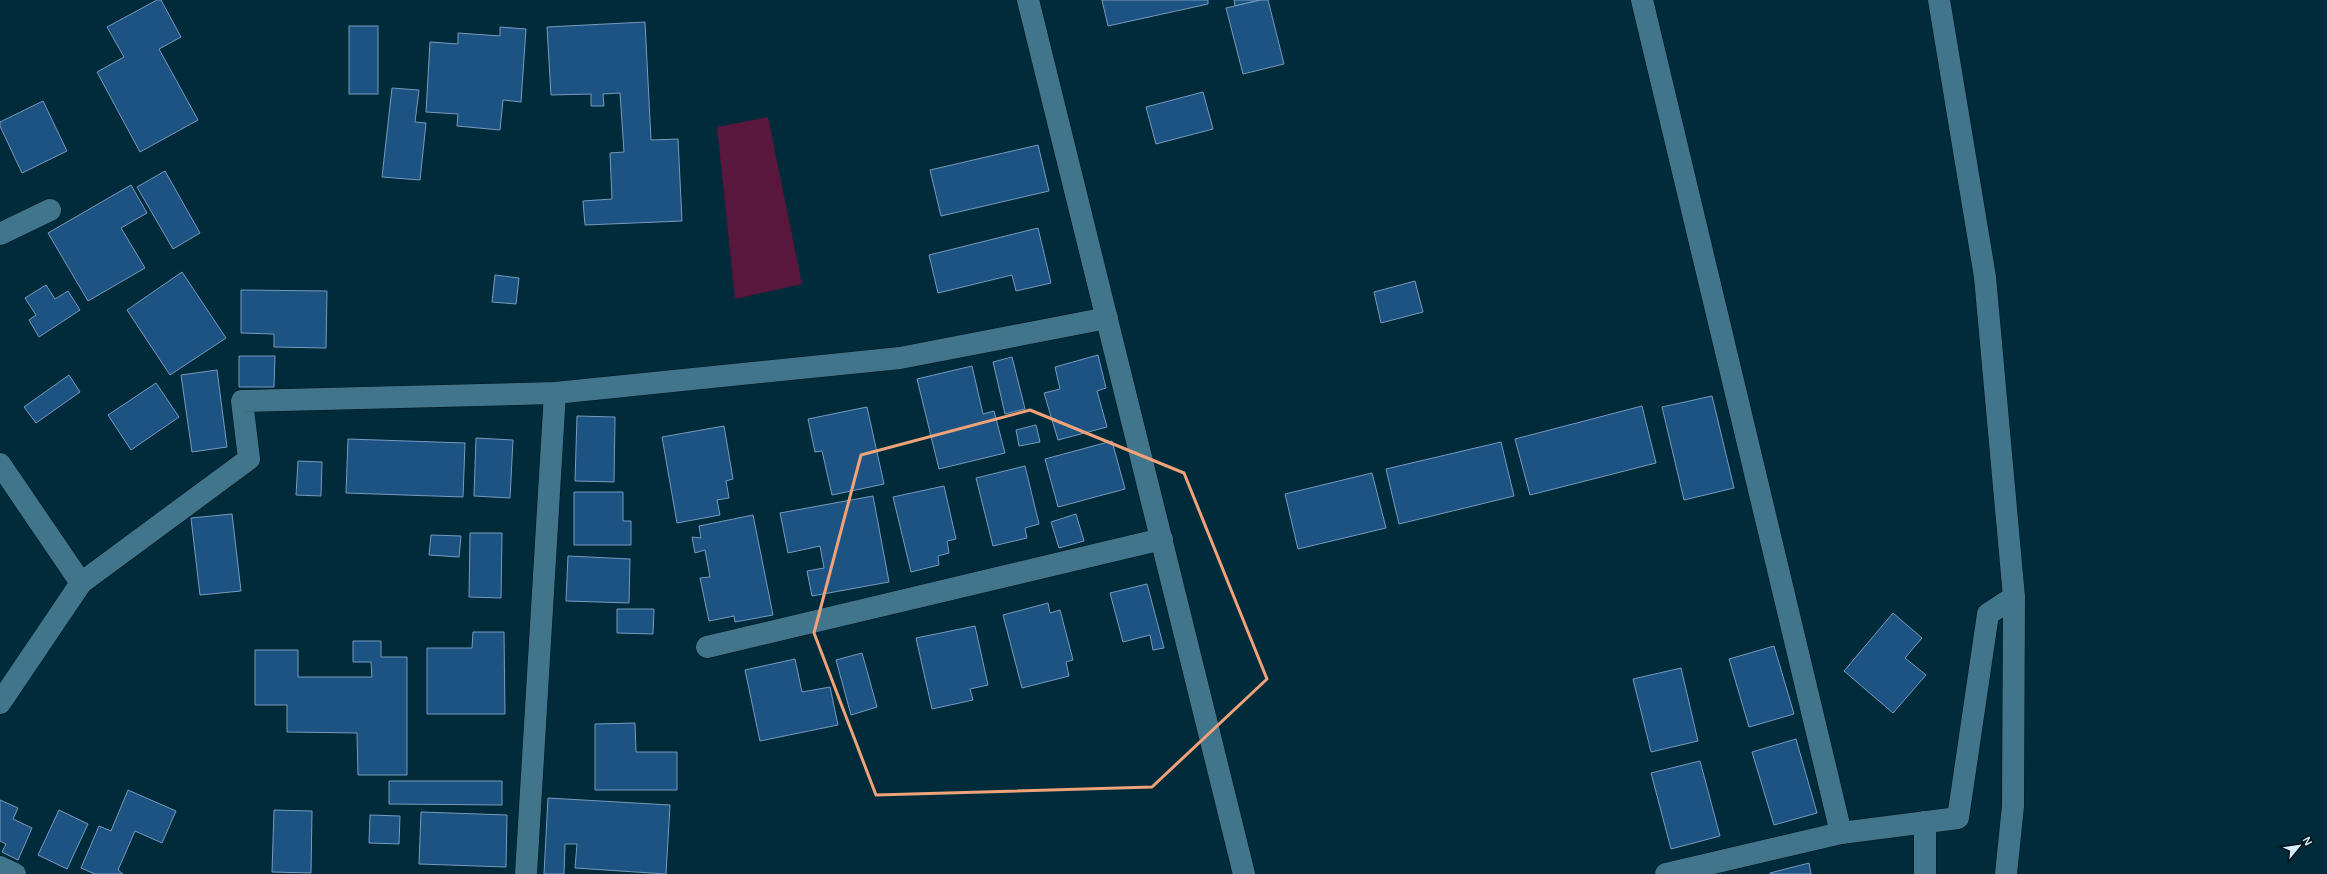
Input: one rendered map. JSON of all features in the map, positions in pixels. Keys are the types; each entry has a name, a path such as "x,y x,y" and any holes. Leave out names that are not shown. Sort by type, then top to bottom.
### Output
{"street":[{"path":"1028,0 1244,874"},
{"path":"1642,0 1841,833"},
{"path":"1939,0 1985,277 2014,597 2013,806 2006,874"},
{"path":"0,234 50,210"},
{"path":"0,703 81,583 249,459 242,401 555,393 900,358 1107,318"},
{"path":"526,874 555,393"},
{"path":"0,464 81,583"},
{"path":"707,647 1162,539"},
{"path":"1666,874 1841,833 1958,818 1988,614 2014,597"},
{"path":"1925,822 1925,874"},
{"path":"0,867 15,874"}],"highlighted area":[{"path":"1030,410 1184,473 1267,679 1152,787 876,795 814,633 861,455"}],"shaded area":[{"path":"768,117 802,284 735,299 717,127"}],"building":[{"path":"157,0 161,0 181,37 159,49 198,120 140,152 97,72 124,57 107,27"},
{"path":"1102,0 1208,0 1208,4 1108,26"},
{"path":"1234,0 1261,0 1235,6"},
{"path":"1261,0 1268,0 1284,64 1243,74 1226,8"},
{"path":"645,22 651,140 678,139 682,221 585,225 583,201 612,199 610,153 624,152 620,93 603,94 604,106 591,106 591,94 551,95 547,27"},
{"path":"349,26 378,26 378,94 349,94"},
{"path":"500,27 526,29 521,102 503,100 500,130 457,126 458,114 426,112 430,42 458,44 458,33 500,36"},
{"path":"392,88 419,90 415,122 426,123 420,180 382,177"},
{"path":"1203,92 1213,129 1156,144 1146,107"},
{"path":"43,101 67,151 22,173 0,126 0,122"},
{"path":"1038,145 1049,191 941,216 930,170"},
{"path":"165,171 200,233 173,249 137,187"},
{"path":"131,185 147,213 121,228 145,268 88,301 48,233"},
{"path":"1038,228 1051,283 1016,291 1012,275 938,293 929,255"},
{"path":"182,272 226,338 170,375 127,310"},
{"path":"495,275 519,278 516,304 492,302"},
{"path":"1415,281 1423,312 1381,323 1374,292"},
{"path":"46,285 55,299 68,291 80,310 39,337 29,320 36,315 25,298"},
{"path":"241,290 327,291 326,348 274,347 274,334 241,333"},
{"path":"1098,355 1106,388 1097,391 1107,427 1058,440 1044,393 1060,389 1055,367"},
{"path":"239,356 275,356 274,387 239,387"},
{"path":"1012,357 1025,409 1005,414 993,362"},
{"path":"972,366 983,414 994,411 1005,453 939,469 917,379"},
{"path":"217,370 227,447 192,452 181,375"},
{"path":"69,375 80,392 36,423 24,407"},
{"path":"156,383 179,417 131,450 108,415"},
{"path":"1712,396 1734,488 1684,500 1662,407"},
{"path":"1642,406 1656,463 1530,495 1515,439"},
{"path":"867,407 884,484 832,495 822,451 815,452 808,419"},
{"path":"577,416 615,417 614,482 575,481"},
{"path":"1036,425 1040,442 1019,446 1016,430"},
{"path":"724,426 733,479 726,481 729,498 717,500 720,515 677,523 662,437"},
{"path":"476,438 513,440 510,498 474,496"},
{"path":"348,439 465,443 463,497 346,493"},
{"path":"1112,441 1125,489 1058,507 1045,459"},
{"path":"1501,442 1514,496 1399,524 1386,469"},
{"path":"298,461 322,462 321,496 296,495"},
{"path":"1025,466 1039,524 1025,528 1027,538 993,546 976,478"},
{"path":"1372,473 1386,528 1298,549 1285,494"},
{"path":"944,486 956,539 947,541 949,553 938,556 939,565 911,572 893,497"},
{"path":"574,492 623,492 623,521 631,521 631,545 574,545"},
{"path":"873,496 889,582 812,596 807,571 824,568 820,546 788,553 780,513"},
{"path":"232,514 241,591 200,595 191,518"},
{"path":"1076,514 1084,541 1059,548 1051,522"},
{"path":"753,515 773,615 735,622 734,616 709,621 700,578 710,577 705,550 695,553 692,537 701,538 699,526"},
{"path":"470,533 502,533 501,598 469,597"},
{"path":"431,535 461,536 459,557 429,555"},
{"path":"568,556 630,559 629,603 566,601"},
{"path":"1147,584 1164,648 1153,650 1150,635 1123,642 1110,593"},
{"path":"1048,603 1050,613 1060,610 1073,660 1066,662 1069,676 1022,688 1003,615"},
{"path":"617,609 654,609 653,634 617,633"},
{"path":"1893,613 1922,638 1905,658 1926,675 1893,713 1844,671"},
{"path":"975,626 988,685 970,689 973,700 932,709 916,638"},
{"path":"473,632 504,632 505,714 427,714 427,648 472,648"},
{"path":"353,641 381,641 381,657 407,657 407,775 358,775 357,733 287,732 287,705 255,705 255,650 298,650 298,677 372,677 371,662 353,662"},
{"path":"1774,646 1794,714 1749,727 1729,659"},
{"path":"862,653 877,707 851,715 836,660"},
{"path":"795,659 802,692 830,687 838,725 760,741 745,670"},
{"path":"1681,668 1698,741 1651,752 1633,679"},
{"path":"635,723 636,752 677,752 677,790 595,790 595,724"},
{"path":"1796,739 1817,813 1774,825 1752,752"},
{"path":"1700,761 1720,836 1671,849 1651,773"},
{"path":"389,781 502,781 502,805 389,804"},
{"path":"128,790 176,811 162,843 135,831 118,870 123,874 95,874 81,868 99,826 111,831"},
{"path":"548,798 670,805 666,874 575,868 577,844 565,844 564,874 544,874"},
{"path":"0,800 18,808 13,819 32,828 18,860 2,852 6,844 0,841"},
{"path":"59,810 88,824 67,869 38,855"},
{"path":"274,810 312,811 311,873 272,872"},
{"path":"421,812 507,815 506,867 419,864"},
{"path":"370,815 400,816 399,844 369,843"},
{"path":"1809,863 1811,874 1770,874 1770,873"}]}
